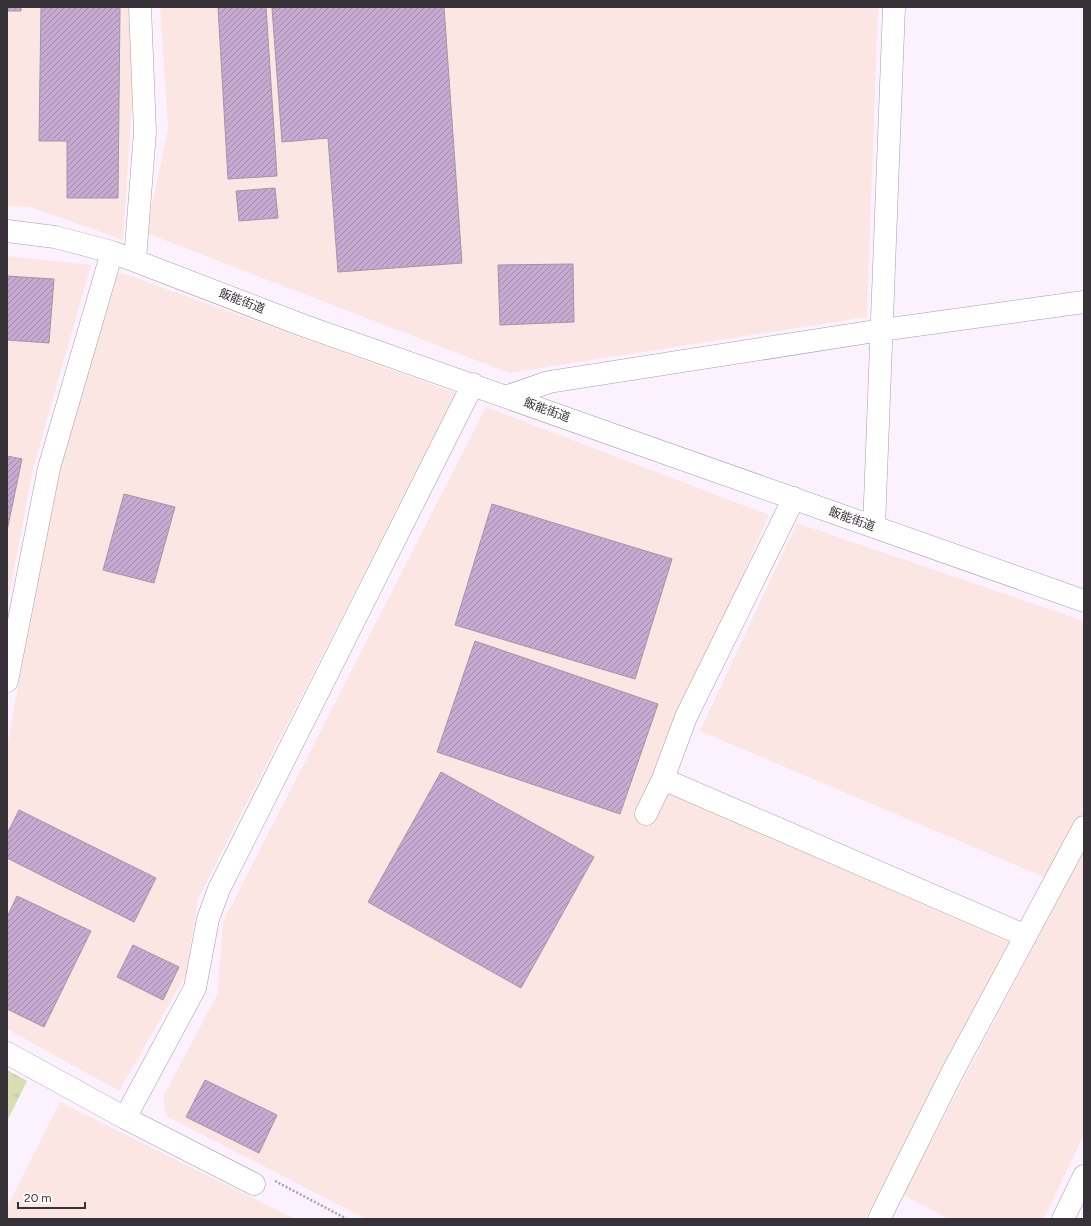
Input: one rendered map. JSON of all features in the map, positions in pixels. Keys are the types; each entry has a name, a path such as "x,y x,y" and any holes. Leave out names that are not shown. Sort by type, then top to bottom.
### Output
{"street":[{"path":"135,260 145,132 140,7"},
{"path":"874,527 894,7"},
{"name":"飯能街道","path":"7,231 55,237 112,252 302,325 508,396 1084,601"},
{"path":"7,681 49,468 112,252"},
{"path":"508,396 549,382 882,330 1084,302"},
{"path":"125,1118 195,988 208,919 220,889 473,384"},
{"path":"646,814 663,779 686,717 794,498"},
{"path":"663,779 1026,936"},
{"path":"880,1219 952,1072 1084,827"},
{"path":"7,1053 125,1118 254,1184"},
{"path":"1063,1219 1084,1176"}],"shaded area":[{"path":"7,7 130,7 134,72 123,240 30,207 7,206"},
{"path":"160,7 878,7 867,317 509,373 146,233 168,129"},
{"path":"7,256 91,265 33,469 7,606"},
{"path":"119,272 456,393 198,899 186,975 119,1091 7,1029 7,747 57,469"},
{"path":"486,407 769,515 651,786 1009,942 865,1219 366,1219 166,1116 163,1097 217,995 223,922"},
{"path":"797,523 1084,621 1084,1134 1044,1219 949,1219 903,1195 1065,886 700,731"},
{"path":"60,1102 295,1219 7,1219 7,1207"}],"green space":[{"path":"7,1070 27,1081 7,1121"}],"building":[{"path":"7,7 21,7 21,11 7,11"},
{"path":"41,7 120,7 118,198 67,198 67,141 39,141"},
{"path":"218,7 266,7 277,176 228,179"},
{"path":"444,7 462,263 338,272 328,138 282,142 272,8"},
{"path":"275,188 278,218 239,221 236,191"},
{"path":"573,264 574,322 500,325 498,265"},
{"path":"7,276 54,279 49,343 7,340"},
{"path":"7,456 22,459 7,531"},
{"path":"124,494 175,507 154,583 103,570"},
{"path":"492,504 672,559 635,679 455,625"},
{"path":"475,641 658,704 620,814 437,752"},
{"path":"441,772 594,857 521,988 368,902"},
{"path":"19,810 156,878 134,922 7,858 7,834"},
{"path":"17,896 91,931 44,1027 7,1009 7,917"},
{"path":"133,945 179,967 163,1000 117,977"},
{"path":"205,1080 277,1115 259,1153 186,1117"}]}
